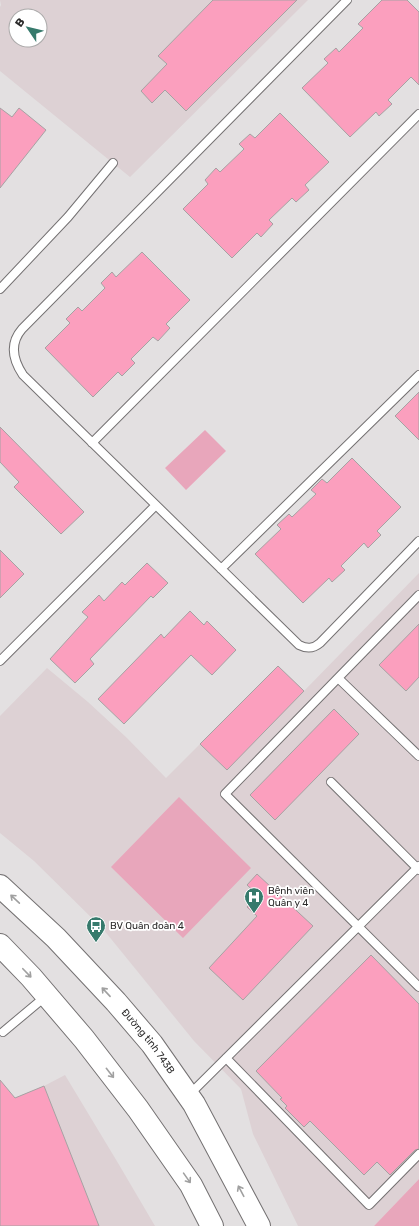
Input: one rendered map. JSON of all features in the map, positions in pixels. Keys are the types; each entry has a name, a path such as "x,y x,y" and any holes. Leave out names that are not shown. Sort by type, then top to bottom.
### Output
{"main road":[{"name":"Đường tỉnh 743B","path":"0,886 56,938 116,1002 152,1044 189,1096 259,1226"},
{"path":"0,945 31,977 84,1039 138,1109 191,1185 212,1226"}],"lane":[{"path":"347,0 17,334 14,340 13,352 15,360 23,375 299,645 312,648 320,643 419,541"},
{"path":"92,443 419,114"},
{"path":"0,289 68,216 113,163"},
{"path":"221,569 419,375"},
{"path":"0,661 156,505"},
{"path":"419,595 225,794 419,987"},
{"path":"338,678 418,755"},
{"path":"189,1096 418,868 331,782"},
{"path":"3,1032 46,996"},
{"path":"226,1058 369,1205 419,1154"}],"shaded area":[{"path":"0,0 308,0 130,177 0,71"},
{"path":"205,430 226,451 186,490 165,468"},
{"name":"Bệnh viên Quân y 4","path":"419,573 419,1179 374,1226 298,1226 253,1134 241,1089 194,1041 103,929 34,861 0,833 0,716 47,668 88,702 127,738 166,778 278,666 304,691"},
{"path":"179,797 251,868 183,938 111,867"},
{"path":"65,1075 155,1226 0,1226 0,1104 44,1086"},
{"path":"419,1179 419,1226 374,1226"}],"building":[{"path":"213,0 297,0 186,111 165,90 152,103 141,91 167,64 158,56"},
{"path":"382,0 407,0 419,12 419,85 411,77 388,100 392,104 379,116 376,112 350,137 302,88 328,63 324,59 336,48 339,52 363,28 358,24"},
{"path":"0,108 12,117 19,108 46,130 0,188"},
{"path":"280,113 329,162 305,185 309,190 296,202 292,198 269,220 273,224 261,237 257,233 232,258 183,209 208,184 205,180 216,168 220,172 244,149 239,144 250,134 255,138"},
{"path":"142,252 190,300 166,324 170,328 158,341 153,337 131,359 135,363 122,376 118,372 93,397 45,348 70,323 66,319 78,307 82,311 105,288 101,283 112,272 116,277"},
{"path":"419,392 419,440 395,416"},
{"path":"0,427 84,512 61,534 14,487 19,482 0,462"},
{"path":"352,458 401,507 377,531 381,535 368,548 364,543 341,566 345,570 332,582 329,578 303,603 255,554 281,529 277,525 289,514 292,517 316,494 311,490 322,479 327,483"},
{"path":"0,550 24,574 0,598"},
{"path":"147,563 168,583 153,598 151,596 90,659 94,664 75,683 50,659 88,617 82,612 99,595 104,601 122,582 125,585"},
{"path":"190,611 204,625 207,621 236,650 212,675 191,655 124,724 98,699 161,634 164,638"},
{"path":"419,624 419,677 406,691 379,665"},
{"path":"278,666 304,691 227,770 200,744"},
{"path":"334,709 359,734 275,820 250,795"},
{"path":"257,874 313,926 243,1000 209,968 257,916 247,907 258,895 247,885"},
{"path":"371,955 419,1004 419,1149 415,1150 390,1175 377,1162 364,1175 310,1121 304,1127 285,1108 287,1106 280,1099 282,1098 256,1071"},
{"path":"0,1080 15,1098 44,1086 99,1226 0,1226"}],"place":[{"name":"Bệnh viên Quân y 4","path":"254,914"},
{"name":"BV Quân đoàn 4","path":"96,943"}]}
